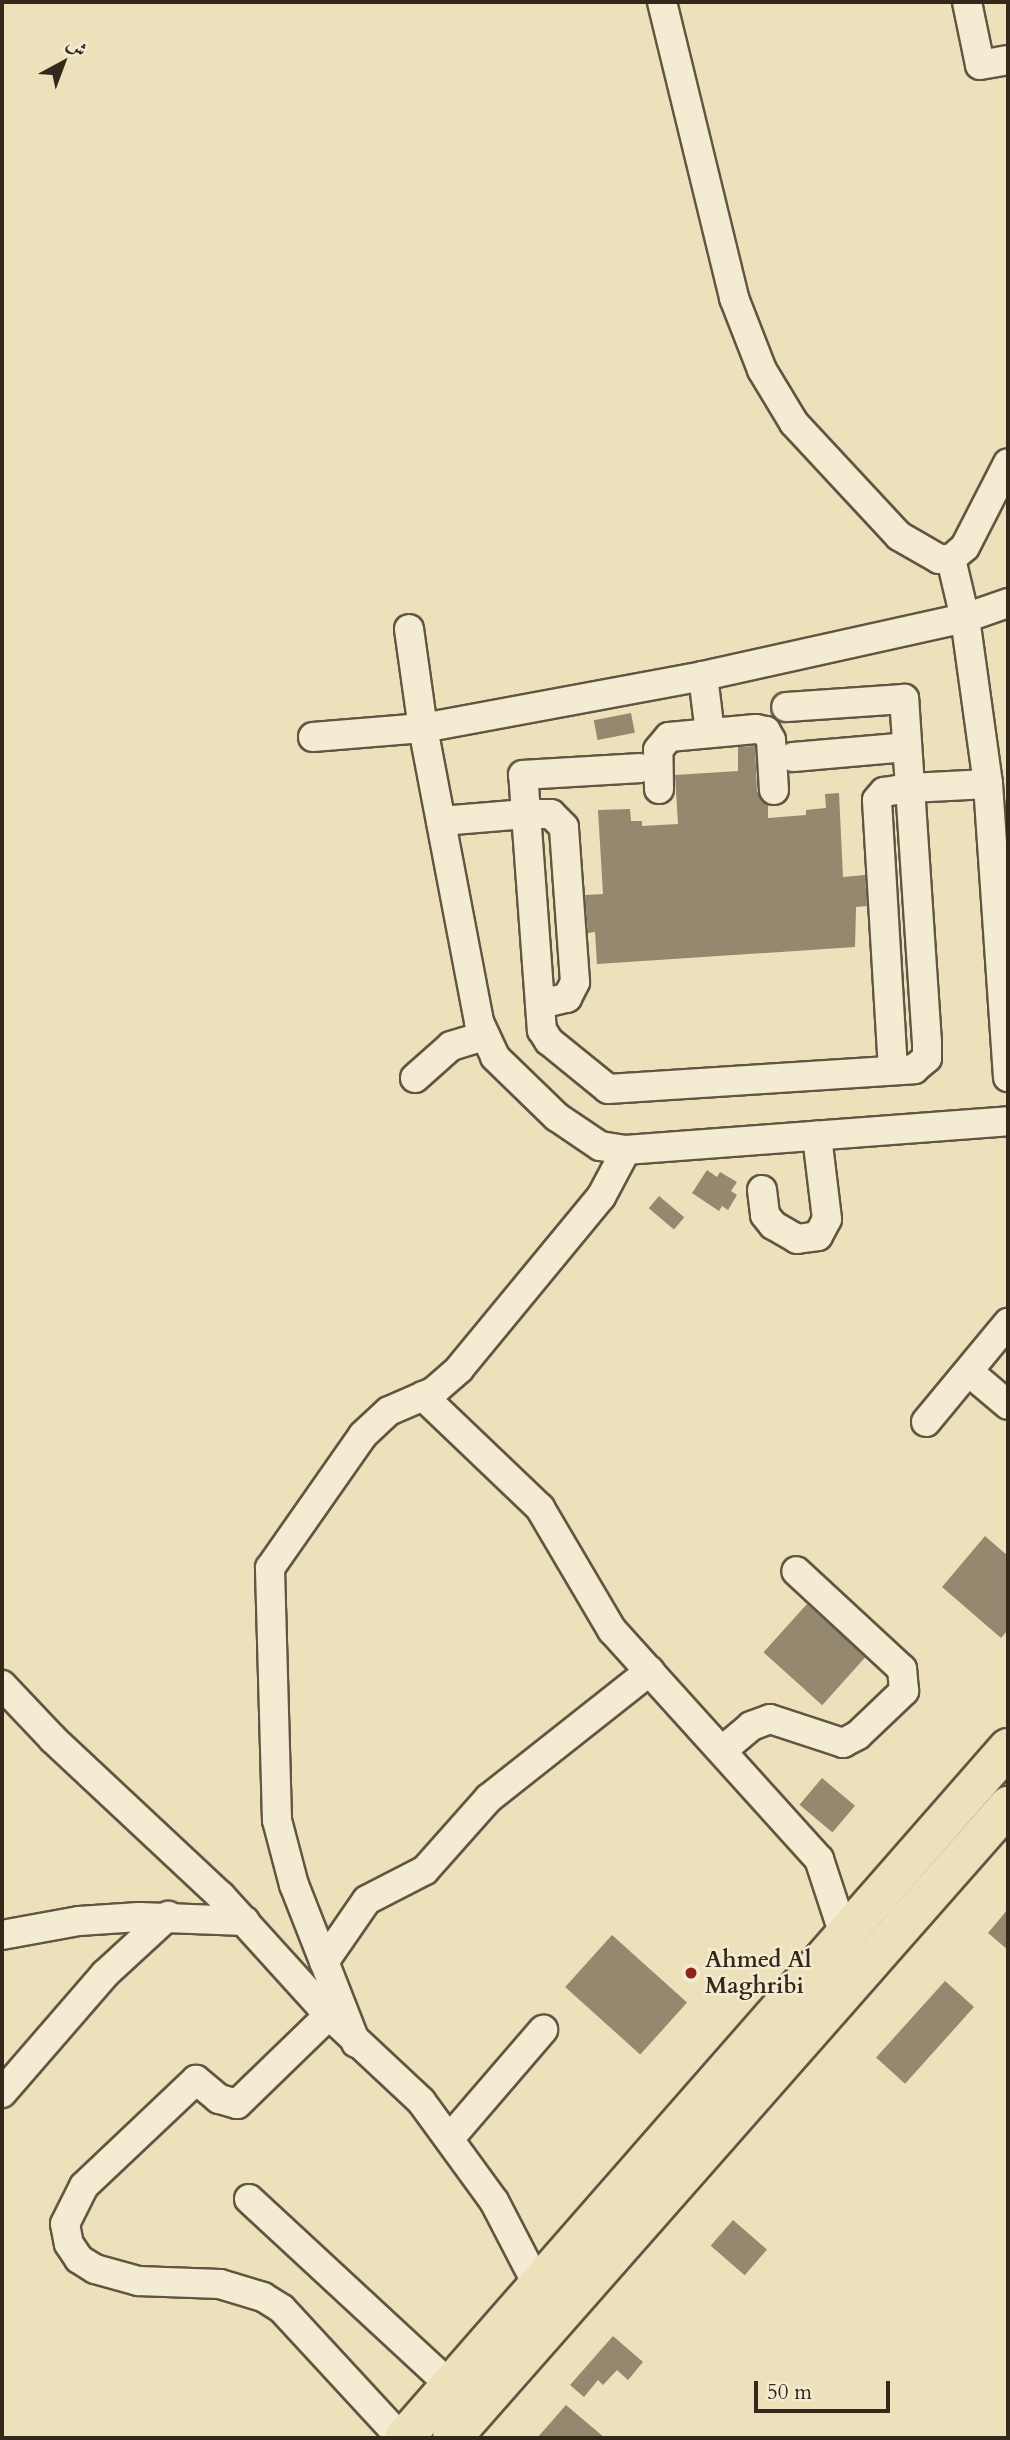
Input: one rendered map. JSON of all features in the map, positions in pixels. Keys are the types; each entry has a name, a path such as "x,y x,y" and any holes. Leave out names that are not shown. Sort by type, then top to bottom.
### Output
{"highway":[{"path":"403,2438 1008,1748"},
{"path":"452,2438 1008,1806"}],"street":[{"path":"662,2 734,298 762,370 794,423 879,517 914,549 939,559 951,559 970,540 1008,463"},
{"path":"967,2 980,65 1008,60"},
{"path":"951,559 965,618 988,784 1008,1077"},
{"path":"313,737 423,728 703,676 965,618 1008,603"},
{"path":"409,629 423,728 483,1036 515,1079 557,1117 600,1146 625,1150 1008,1121"},
{"path":"703,676 710,733"},
{"path":"786,707 904,699 910,788"},
{"path":"659,789 660,743 668,737 766,731 774,790"},
{"path":"793,757 907,747"},
{"path":"526,814 523,775 640,768"},
{"path":"441,821 551,814 564,827 575,982 567,998 540,1004 542,1030 549,1041 608,1089 893,1070 875,812 884,792 988,784"},
{"path":"415,1078 451,1046 483,1036"},
{"path":"762,1190 765,1215 773,1224 797,1239 818,1236 827,1219 819,1179 817,1136"},
{"path":"356,2043 294,1885 277,1820 270,1568 370,1428 389,1411 424,1396 459,1368 601,1197 625,1150"},
{"path":"926,1422 1008,1323"},
{"path":"969,1372 1008,1405"},
{"path":"424,1396 540,1508 597,1609 820,1859 844,1935"},
{"path":"724,1749 751,1726 770,1719 843,1743 858,1735 904,1691 902,1669 796,1571"},
{"path":"324,1962 367,1900 425,1870 489,1798 650,1671"},
{"path":"2,1685 245,1922 356,2043 421,2101 450,2138 512,2232 538,2286"},
{"path":"2,1935 79,1921 168,1916 245,1922"},
{"path":"2,2093 105,1975 168,1916"},
{"path":"329,2015 237,2104 219,2099 196,2080 84,2186 72,2204 67,2234 79,2259 113,2276 138,2281 220,2284 262,2297 302,2330 403,2438"},
{"path":"450,2138 544,2030"},
{"path":"249,2199 449,2384"}],"building":[{"path":"631,713 635,733 598,740 594,720"},
{"path":"755,746 757,791 768,805 768,818 806,815 806,810 826,808 825,794 839,793 843,877 865,875 867,906 856,907 855,947 597,964 595,932 588,933 585,895 603,894 598,810 630,809 631,821 642,821 642,826 678,824 675,775 738,771 738,747"},
{"path":"707,1170 717,1177 720,1172 737,1182 731,1191 737,1195 728,1210 722,1206 719,1211 692,1193"},
{"path":"659,1196 684,1217 674,1229 649,1208"},
{"path":"985,1536 1008,1556 1008,1630 1001,1638 942,1587"},
{"path":"807,1604 866,1657 822,1705 764,1652"},
{"path":"822,1778 855,1806 832,1832 800,1805"},
{"path":"1008,1909 1008,1950 988,1933"},
{"path":"612,1935 687,2003 640,2055 565,1987"},
{"path":"945,1981 974,2007 905,2084 876,2058"},
{"path":"733,2220 767,2250 745,2275 711,2246"},
{"path":"613,2336 643,2362 628,2380 617,2370 603,2385 598,2380 584,2397 570,2385"},
{"path":"566,2405 605,2438 537,2438"}],"place":[{"name":"Ahmed Al Maghribi","path":"691,1973"}]}
